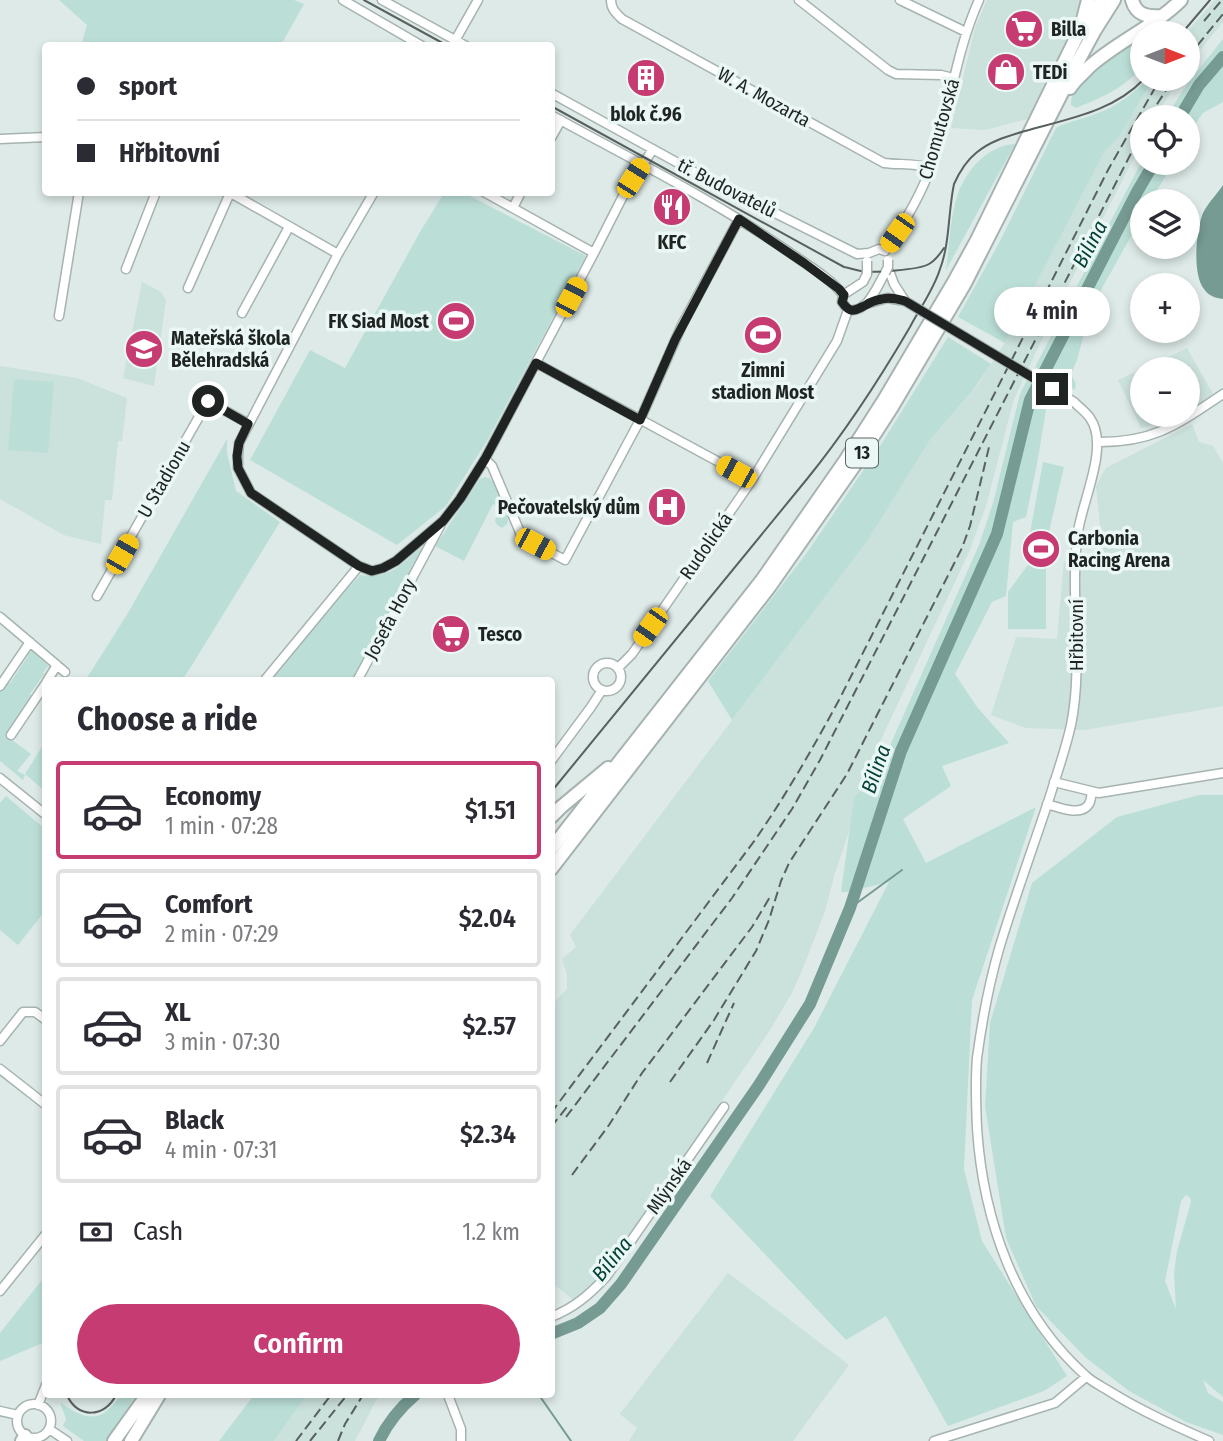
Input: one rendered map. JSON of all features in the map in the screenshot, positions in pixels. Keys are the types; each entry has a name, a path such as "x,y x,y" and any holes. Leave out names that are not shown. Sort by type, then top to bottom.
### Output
{"highway":[{"path":"1079,32 1088,0"},
{"name":"13","path":"555,844 762,580 845,461 931,322 976,240 1079,32 1102,0"},
{"name":"13","path":"555,864 770,586 854,466 958,296 1075,67 1114,0"},
{"path":"1132,0 1134,7 1144,15 1161,16"},
{"path":"1032,153 1074,82 1103,54 1181,0"},
{"path":"555,813 629,749"},
{"path":"114,1441 125,1424 151,1398"},
{"path":"120,1441 151,1398"},
{"path":"131,1441 151,1398"},
{"path":"137,1441 151,1398"}],"street":[{"path":"343,0 415,42"},
{"path":"382,0 452,42"},
{"path":"455,42 478,0"},
{"name":"W. A. Mozarta","path":"611,0 611,6 622,19 884,163 917,164 931,168"},
{"path":"799,0 888,71 896,75 941,75 953,78"},
{"path":"900,0 966,32"},
{"name":"Chomutovská","path":"885,251 921,191 931,168 966,32 979,0"},
{"name":"tř. Budovatelů","path":"555,95 707,179 868,257"},
{"name":"tř. Budovatelů","path":"555,117 739,219 804,263 844,295"},
{"path":"555,131 561,120"},
{"path":"0,139 42,138"},
{"path":"371,196 248,424 239,443 237,456 238,468 251,493 359,566 372,571 396,561 443,521 460,499 485,459 624,194 653,149"},
{"path":"59,317 78,196"},
{"path":"126,269 154,196"},
{"path":"188,288 229,196"},
{"path":"235,196 338,254"},
{"path":"491,196 594,253"},
{"path":"513,208 519,196"},
{"path":"485,459 492,466 522,537 565,560 640,420 678,332 739,219"},
{"path":"242,313 289,228"},
{"path":"888,268 866,304 859,310 848,310 842,302 844,295 863,282 867,274 868,257 879,248 885,251 888,257 888,268 894,284 905,301"},
{"path":"866,304 887,298 905,301 1074,401 1093,420 1097,442 1130,441 1156,434 1223,394"},
{"name":"Rudolická","path":"618,668 632,654 752,480 837,341 848,310"},
{"path":"536,363 752,480"},
{"name":"U Stadionu","path":"97,596 208,401 248,424"},
{"name":"Hřbitovní","path":"1097,442 1096,461 1080,516 1076,554 1076,669 1072,722 1000,948 986,1004 977,1060 975,1100 978,1145 985,1195 1000,1247 1035,1318 1086,1377 1133,1406 1209,1441"},
{"name":"Josefa Hory","path":"359,677 443,521"},
{"path":"267,677 359,566"},
{"path":"0,617 65,672"},
{"path":"0,686 30,642"},
{"name":"Rudolická","path":"611,663 618,668 621,677 618,685 611,690 602,690 594,681 593,673 602,664 611,663"},
{"path":"49,677 57,665"},
{"path":"11,735 42,688"},
{"name":"Rudolická","path":"555,756 602,690"},
{"path":"1054,782 1099,793 1223,773"},
{"path":"0,778 42,812"},
{"path":"1047,804 1082,810 1089,804 1091,792"},
{"path":"0,1041 23,1012 35,1012 42,1017"},
{"path":"0,1069 42,1102"},
{"name":"Mlýnská","path":"555,1315 586,1298 606,1278 724,1107"},
{"path":"0,1291 42,1239"},
{"path":"933,1441 1055,1403 1086,1377"},
{"path":"38,1405 42,1395"},
{"path":"449,1398 461,1429 461,1441"},
{"path":"38,1405 50,1414 49,1429 46,1434 36,1439 24,1439 18,1429 18,1415 24,1407 38,1405"},
{"path":"0,1411 18,1415"},
{"path":"49,1429 67,1441"}],"shaded area":[{"path":"59,0 294,0 304,4 283,42 82,42 87,25"},
{"path":"987,0 1080,0 1069,35 1027,119 985,130 951,128 975,28"},
{"path":"1215,0 1223,0 1223,22 1200,50 1200,21 1197,21"},
{"path":"1223,39 1223,102 1200,117 1200,105 1174,105 1183,91 1200,91 1200,68"},
{"path":"1130,45 1130,78 1104,96 1076,108 1071,105 1073,94 1087,74"},
{"path":"1134,91 1146,91 1138,105 1130,105 1130,119 1120,136 1105,151 1005,343 958,317 999,243 1056,128 1112,107"},
{"path":"1146,91 1171,91 1163,105 1138,105"},
{"path":"1130,119 1130,165 1014,399 986,506 969,552 877,748 825,911 792,993 768,1033 603,1275 575,1301 555,1285 555,1002 567,989 567,975 562,959 576,947 570,935 868,540 930,440 976,387 1005,343 1105,151 1120,136"},
{"path":"1015,144 946,270 954,208 964,180 986,155 995,149"},
{"path":"1135,175 1166,175 1158,189 1130,189 1130,238 1102,288 1084,334 1071,374 1076,384 1075,390 1035,367"},
{"path":"1223,185 1223,299 1212,296 1204,289 1198,273 1200,226 1207,206"},
{"path":"442,196 470,196 586,256 488,439 446,506 397,545 250,460 310,350 345,368"},
{"name":"Mateřská škola Bělehradská","path":"142,282 161,292 166,300 154,386 123,378"},
{"path":"948,337 991,364 973,390 930,440 868,540 732,720 708,681 806,554 882,443"},
{"path":"1187,348 1192,357 1168,357"},
{"path":"0,366 77,378 127,398 122,441 118,441 112,500 105,500 101,544 64,535 0,499"},
{"path":"1200,371 1213,394 1200,403"},
{"path":"1130,374 1130,405 1118,380"},
{"path":"14,379 54,382 48,453 8,450"},
{"path":"1027,380 1063,401 1058,405 1047,404 1026,517 1013,522 1006,596 992,602 955,674 977,707 1009,743 942,766 951,786 903,819 926,863 1036,807 972,1000 964,1169 982,1241 1067,1376 1044,1391 948,1426 886,1316 846,1340 710,1196 814,1028 889,882 841,892 854,798 875,774 888,750 979,545 993,503 1020,394"},
{"path":"1186,427 1193,427 1199,442 1213,446 1223,463 1223,706 1085,730 1026,728 991,715 1016,637 1057,639 1064,561 1103,555 1096,486 1106,468"},
{"path":"227,439 227,453 236,491 280,522 184,677 88,677 128,613"},
{"name":"Carbonia Racing Arena","path":"1043,462 1064,467 1046,545 1046,629 1008,629 1008,592 1033,558 1038,535 1030,533"},
{"path":"485,477 495,484 509,516 507,524 502,528 497,525 495,521 498,507 493,504 464,561 435,546 480,479"},
{"path":"424,548 355,677 274,677 347,586 360,575 380,575 401,565"},
{"path":"34,651 49,667 43,673 48,677 43,675 30,694 35,698 8,737 31,754 17,771 25,775 23,780 0,761 0,688 5,680 10,683 28,656 24,652"},
{"path":"42,747 42,788 25,774"},
{"path":"1199,795 1223,795 1223,1397 1203,1380 1208,1393 1223,1402 1223,1435 1186,1422 1129,1391 1085,1357 1036,1306 1006,1238 985,1106 990,1023 1032,883 1117,817","holes":["1186,1195 1190,1198 1174,1273 1176,1309 1165,1281 1181,1201"]},
{"path":"6,796 42,826 42,915 18,945 0,930 0,803"},
{"path":"728,1273 849,1365 793,1441 629,1441 637,1428 620,1414"},
{"path":"42,1280 42,1343 0,1361 0,1333"},
{"path":"118,1398 134,1398 106,1441 84,1441 63,1426 66,1419 60,1402 85,1416 98,1416"},
{"path":"252,1398 305,1398 274,1441 219,1441"},
{"path":"305,1398 377,1398 355,1441 274,1441"}],"waterway":[{"name":"Bílina","path":"1187,105 1199,85 1223,57"},
{"name":"Bílina","path":"555,1332 578,1323 600,1308 621,1284 759,1085 810,1004 850,908 901,751 997,534 1030,400 1147,175"},
{"path":"850,908 902,870"},
{"name":"Bílina","path":"379,1441 395,1416 412,1398"},
{"path":"541,1398 571,1441"}],"tram line":[{"path":"364,0 441,42"},
{"path":"1192,21 1210,0"},
{"path":"555,787 807,479 862,405 934,284 946,249 954,184 969,160 981,149 999,139 1089,113 1130,91"},
{"path":"555,108 844,267 867,272 916,268 931,262 944,248"},
{"path":"69,1398 77,1408 91,1413 105,1408 114,1398"}],"railway":[{"path":"1204,21 1222,0"},
{"path":"1200,42 1223,14"},
{"path":"555,1108 755,840 799,771 839,700 1108,170 1153,91"},
{"path":"1157,105 1165,91"},
{"path":"566,1117 732,898 792,809 820,760 1130,155"},
{"path":"670,1082 714,1020 756,951 789,863 847,774 962,548 990,443"},
{"path":"572,1175 609,1125 642,1073 752,927 770,897"},
{"path":"707,1063 734,1003"},
{"path":"555,1122 567,1107"},
{"path":"296,1441 329,1398"},
{"path":"310,1441 345,1398"},
{"path":"338,1441 361,1398"}],"place":[{"name":"Billa","path":"1024,29"},
{"name":"TEDi","path":"1006,72"},
{"name":"blok č.96","path":"646,78"},
{"name":"KFC","path":"672,207"},
{"name":"FK Siad Most","path":"456,321"},
{"name":"Zimni stadion Most","path":"763,335"},
{"name":"Mateřská škola Bělehradská","path":"144,349"},
{"name":"Pečovatelský dům","path":"667,507"},
{"name":"Carbonia Racing Arena","path":"1041,549"},
{"name":"Tesco","path":"451,634"}],"route":[{"path":"208,401 248,424 239,443 237,456 238,468 251,493 359,566 372,571 383,568 396,561 443,521 460,499 485,459 536,363 640,420 675,340 739,219 839,289 844,295 842,302 848,310 859,310 866,304 881,299 905,301 1052,389"}]}
